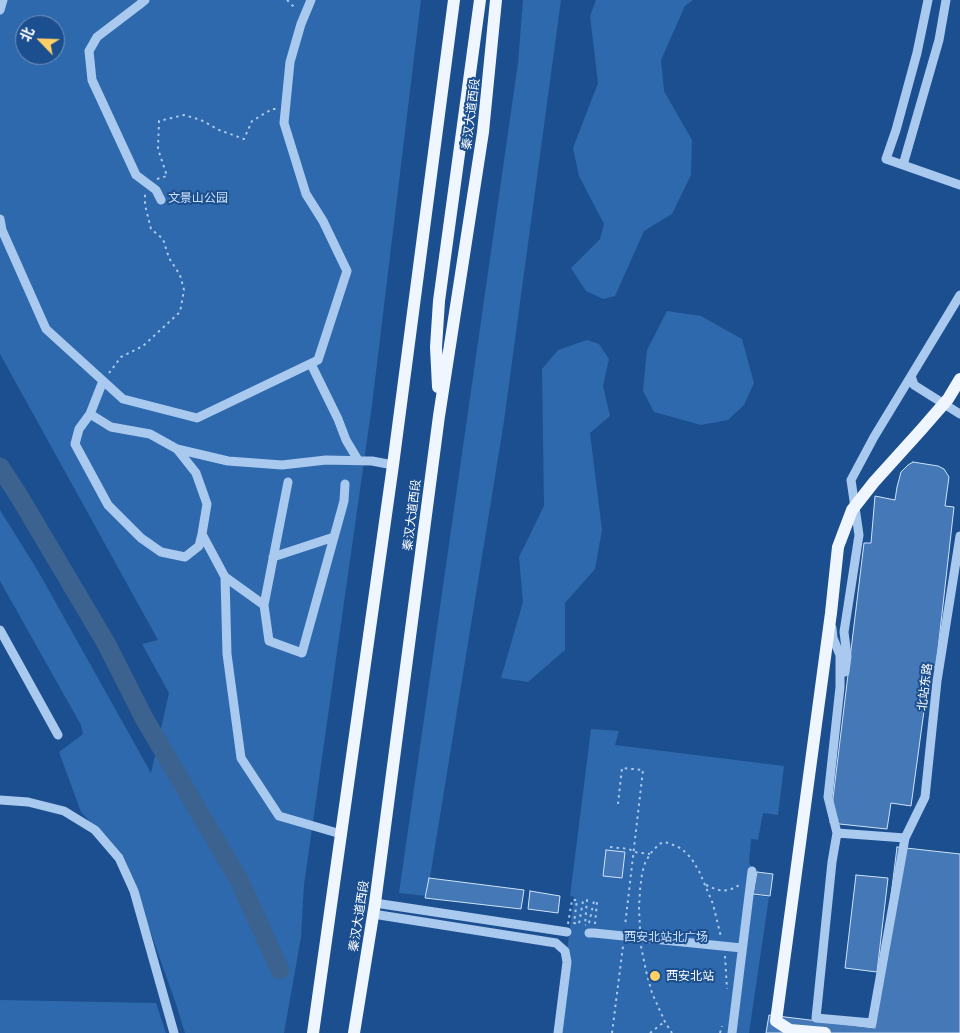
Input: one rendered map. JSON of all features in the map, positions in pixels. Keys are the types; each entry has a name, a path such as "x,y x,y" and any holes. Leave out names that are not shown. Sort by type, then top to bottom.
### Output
{"main road":[{"name":"秦汉大道西段","path":"312,1033 393,465 454,0"},
{"path":"439,416 436,347 440,301 480,0"},
{"name":"秦汉大道西段","path":"354,1033 374,908 439,416 483,132 496,0"},
{"path":"825,1033 790,1030 776,1021 838,547 852,510 874,482 948,399 960,379"},
{"path":"774,1033 780,990"}],"street":[{"path":"0,10 3,0"},
{"path":"144,0 97,37 89,51 92,80 136,175 156,190 161,200"},
{"path":"0,219 2,230 46,329 123,399 197,418 318,360 347,271 323,221 306,194 284,123 290,62 301,24 311,0"},
{"path":"928,0 917,53 899,120 886,159 960,185"},
{"path":"902,165 939,40 946,0"},
{"path":"828,797 847,656 844,632 859,535 851,480 874,437 960,295"},
{"path":"310,364 338,419 346,440 358,460"},
{"path":"912,376 914,385 960,414"},
{"path":"103,381 90,414 79,429 75,444 108,505 141,538 161,552 185,557 199,546 207,504 196,473 177,449"},
{"path":"90,414 111,427 150,434 177,449 228,461 282,465 326,460 358,460 393,465"},
{"path":"288,482 264,605 270,641 302,652 344,502 345,484"},
{"path":"202,534 225,576 264,605"},
{"name":"北站东路","path":"837,833 832,862 816,1018 872,1023 905,838 925,797 937,681 960,536"},
{"path":"273,557 334,537"},
{"path":"225,576 228,654 241,758 279,816 341,834"},
{"path":"830,613 833,638 840,655 840,687 828,797 837,833 905,838"},
{"path":"0,630 58,735"},
{"path":"0,800 28,802 64,811 95,830 119,858 134,891 174,1033"},
{"path":"732,1033 752,871"},
{"path":"374,908 567,932"},
{"path":"374,908 556,943 565,951 566,962 558,1033"},
{"path":"591,933 742,948"}],"path":[{"path":"287,0 299,14"},
{"path":"103,381 121,357 143,346 180,312 184,290 180,275 168,258 163,239 151,229 145,205 145,182 167,176 158,149 159,122 184,115 201,120 219,130 244,139 252,121 272,109 285,109"},
{"path":"612,1033 643,770 622,768 618,804"},
{"path":"672,1033 665,1022 650,986 641,938 639,908 642,874 650,854 659,844 665,842 682,849 691,858 706,885 720,927 726,965 726,996"},
{"path":"610,847 650,854"},
{"path":"706,885 723,891 735,888 741,883"},
{"path":"567,932 572,900 577,900 574,924 579,924 583,900 587,900 585,925 589,925 594,901 597,902 591,933"},
{"path":"650,1033 665,1022"},
{"path":"720,1033 723,1025"}],"green space":[{"name":"文景山公园","path":"0,0 421,0 372,405 304,885 301,937 284,1033 185,1033 125,860 81,812 59,752 83,734 81,725 0,581 0,510 38,571 151,773 169,693 142,644 158,640 0,354"},
{"path":"523,0 561,0 504,421 427,896 399,893 518,63"},
{"path":"596,0 693,0 685,6 661,60 664,91 692,140 691,175 672,214 644,231 615,296 603,299 586,291 571,268 600,239 604,224 579,176 573,148 598,83 590,16"},
{"path":"667,311 701,316 742,339 754,383 744,405 728,420 701,425 654,412 643,391 647,350"},
{"path":"587,340 599,344 609,359 603,386 610,416 590,433 602,530 595,569 565,603 565,650 528,682 501,678 523,602 519,557 544,506 542,369 558,350"},
{"name":"西安北站北广场","path":"591,729 619,731 615,745 784,766 778,815 763,813 758,840 751,839 749,863 756,873 752,895 769,897 749,1033 556,1033 574,897 570,896"},
{"path":"0,1000 156,1003 166,1033 0,1033"}],"building":[{"path":"913,462 938,466 944,469 949,477 945,506 954,507 936,667 930,667 911,806 891,803 887,829 830,823 864,543 871,543 875,496 895,500 901,472"},
{"path":"897,847 960,854 960,1033 766,1033 769,1015 875,1028"},
{"path":"606,850 625,852 622,878 603,876"},
{"path":"757,872 773,874 770,896 753,894"},
{"path":"856,875 888,878 877,972 845,968"},
{"path":"429,878 524,890 521,909 425,898"},
{"path":"530,891 560,896 558,913 528,909"}],"waterway":[{"path":"0,467 106,643 144,718 240,882 280,970"}],"place":[{"name":"西安北站","path":"655,976"}]}
